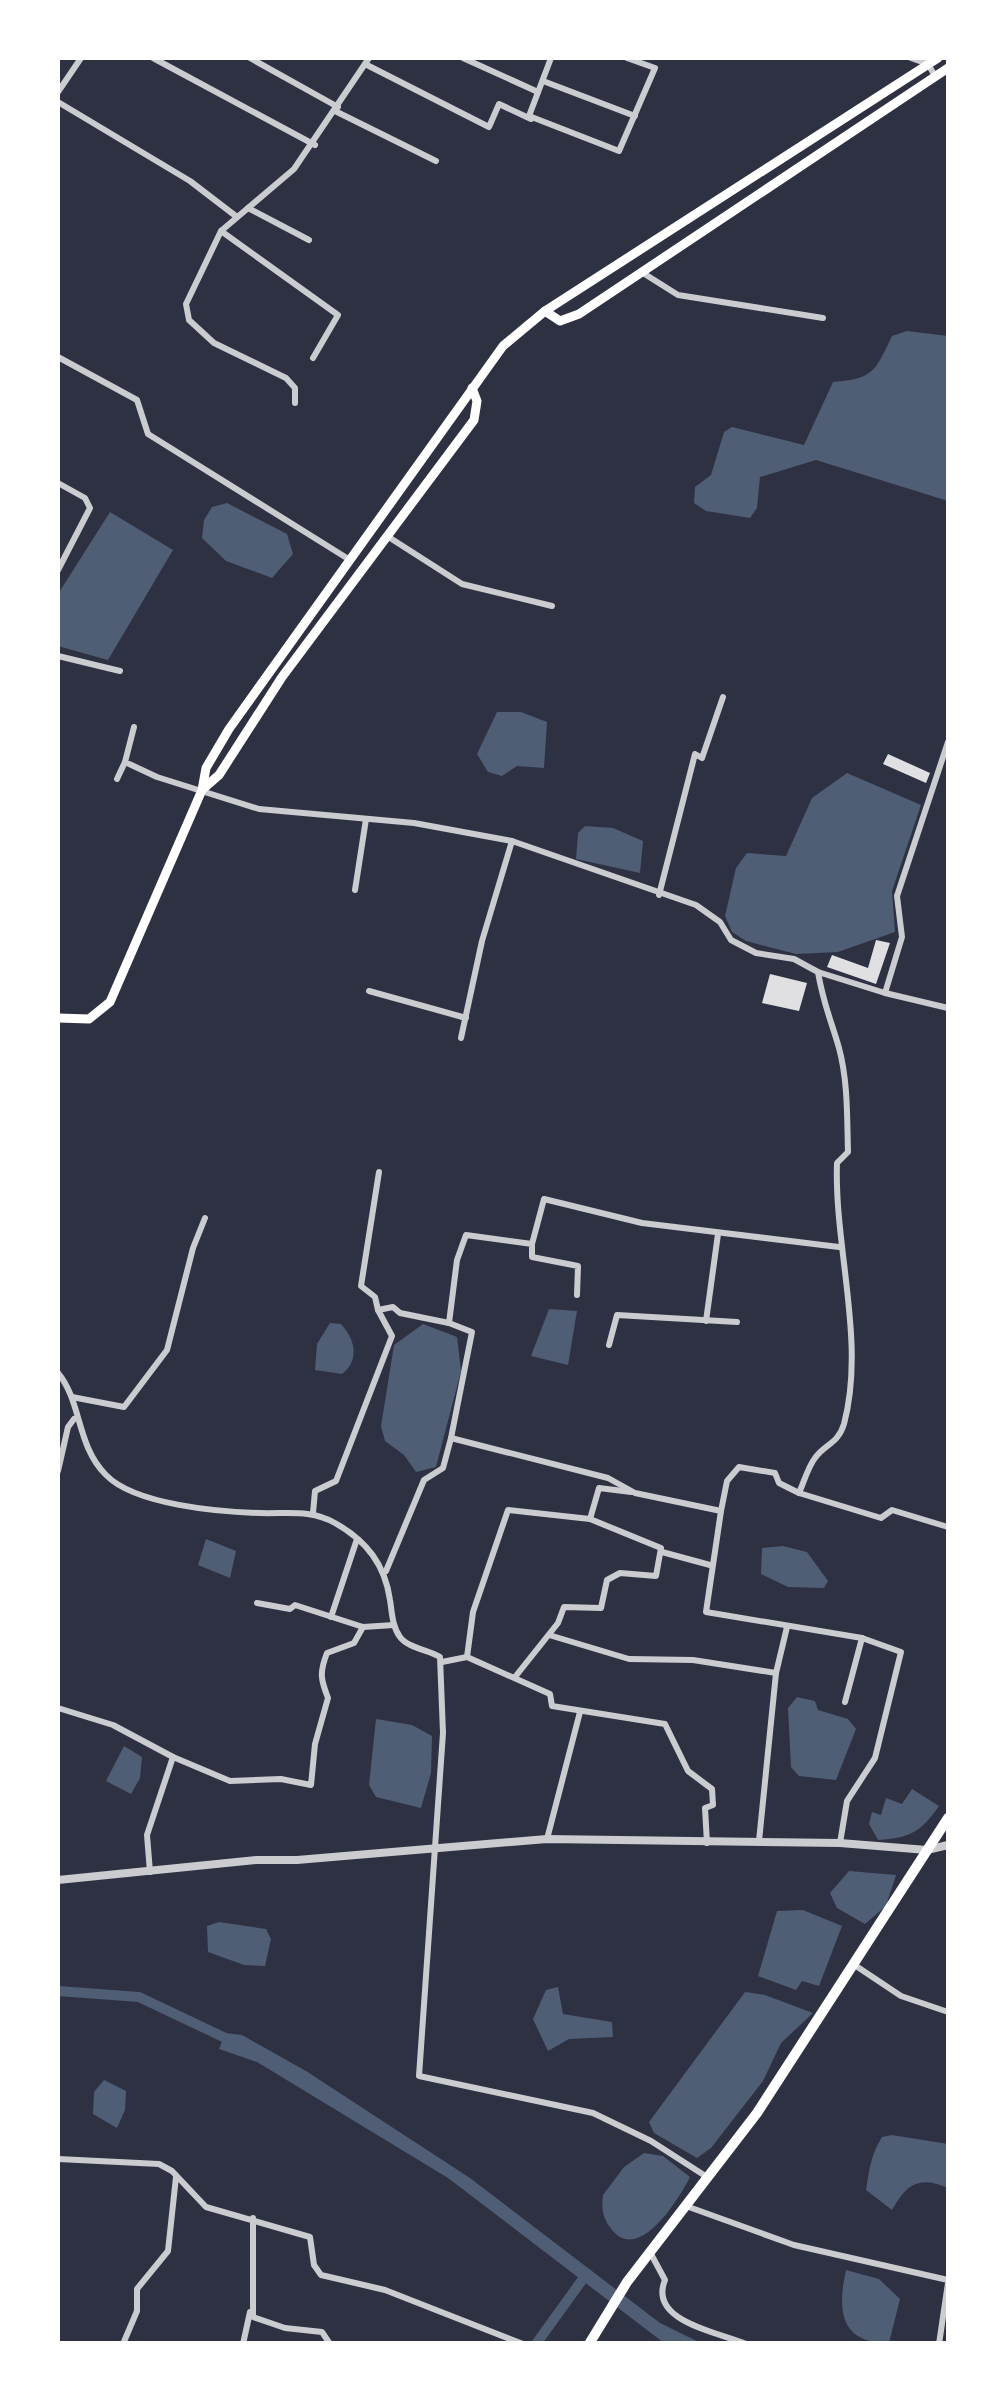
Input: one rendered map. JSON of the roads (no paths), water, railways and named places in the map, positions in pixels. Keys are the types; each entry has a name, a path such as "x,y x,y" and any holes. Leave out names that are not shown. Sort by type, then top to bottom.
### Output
{"main road":[{"path":"58,1018 89,1019 100,1012 119,988 202,790 206,768 254,688 351,560 502,346 546,311 938,58"},
{"path":"546,311 560,322 568,319 948,68"},
{"path":"202,790 219,775 282,677 474,420 478,410 472,388"},
{"path":"408,480 422,489"},
{"path":"589,2344 627,2282 757,2113 948,1818"}],"street":[{"path":"58,92 81,58"},
{"path":"153,58 314,145"},
{"path":"250,58 436,161"},
{"path":"358,58 489,127 499,104 621,150 658,58"},
{"path":"463,58 538,92"},
{"path":"531,119 551,58"},
{"path":"627,58 654,68"},
{"path":"911,58 928,64 935,76"},
{"path":"295,403 295,388 286,378 214,343 185,312 221,231 294,170 367,61"},
{"path":"543,80 635,117"},
{"path":"58,102 190,180 237,217"},
{"path":"248,208 309,240"},
{"path":"221,231 338,315 313,358"},
{"path":"642,272 678,296 823,318"},
{"path":"58,357 137,400 148,434 351,560"},
{"path":"58,483 86,498 90,508 58,570"},
{"path":"387,536 462,584 552,606"},
{"path":"58,656 120,672"},
{"path":"659,895 695,754 702,758 723,697"},
{"path":"117,779 126,762 134,727"},
{"path":"885,993 900,946 901,906 897,896 948,742"},
{"path":"126,762 157,777 259,810 366,819 512,841 696,906 742,946 794,959 818,972 885,993 948,1008"},
{"path":"354,890 366,819"},
{"path":"462,1038 512,841"},
{"path":"800,1493 816,1456 835,1444 846,1408 848,1286 839,1247 837,1163 848,1152 847,1113 838,1048 825,1016 818,972"},
{"path":"369,991 466,1018"},
{"path":"313,1513 315,1492 336,1481 392,1336 375,1297 362,1286 379,1172"},
{"path":"577,1295 578,1266 532,1257 544,1199 642,1223 839,1247"},
{"path":"72,1396 124,1407 164,1356 205,1218"},
{"path":"706,1321 718,1234"},
{"path":"449,1323 457,1260 466,1235 532,1244"},
{"path":"378,1310 392,1307 400,1313 472,1332 443,1468 426,1478 386,1571 394,1625 404,1641 438,1655 442,1662 443,1733 432,1847 425,2023 418,2074 421,2078 593,2113 652,2141 706,2177"},
{"path":"609,1346 617,1315 736,1322"},
{"path":"58,1373 72,1396 74,1419 96,1465 131,1492 216,1510 313,1513 358,1538 386,1571"},
{"path":"58,1471 68,1427 74,1419"},
{"path":"450,1438 608,1478 635,1494"},
{"path":"840,1843 847,1802 875,1758 902,1658 898,1648 862,1638 706,1612 710,1565 727,1481 739,1467 775,1473 780,1483 800,1493 881,1518 892,1510 948,1527"},
{"path":"590,1519 599,1488 721,1511"},
{"path":"467,1657 473,1612 508,1510 590,1519 644,1539 662,1552 710,1565"},
{"path":"331,1617 358,1538"},
{"path":"515,1677 564,1607 601,1608 610,1577 620,1573 654,1578 662,1552"},
{"path":"257,1603 290,1610 295,1605 362,1627 394,1625"},
{"path":"58,1708 113,1725 230,1781 281,1779 310,1784 315,1744 328,1698 320,1683 322,1666 327,1653 354,1643 362,1627"},
{"path":"759,1841 776,1673 786,1627"},
{"path":"548,1635 630,1660 712,1662 776,1673"},
{"path":"845,1702 862,1638"},
{"path":"442,1662 467,1657 550,1694 552,1706 641,1718 669,1728 688,1771 712,1789 713,1805 705,1808 707,1843"},
{"path":"547,1839 580,1712"},
{"path":"150,1872 147,1835 173,1757"},
{"path":"58,1880 547,1839 840,1843 927,1850 948,1845"},
{"path":"852,1963 900,1996 948,2012"},
{"path":"58,2159 160,2164 206,2206 310,2237 314,2265 323,2276 385,2290 523,2344"},
{"path":"123,2344 137,2310 136,2289 168,2252 176,2177"},
{"path":"686,2206 794,2245 948,2282 939,2344"},
{"path":"243,2344 250,2312 253,2218"},
{"path":"650,2254 665,2280 660,2298 663,2306 674,2315 746,2344"},
{"path":"250,2312 258,2320 285,2328 322,2332 330,2344"}],"water":[{"path":"907,331 948,336 948,501 816,460 760,477 757,508 750,518 706,511 694,503 695,487 711,475 724,432 732,427 804,445 833,382 872,371 892,336"},
{"path":"227,503 287,534 293,554 272,578 226,561 202,538 204,520 212,507"},
{"path":"110,512 173,550 108,660 58,646 58,594"},
{"path":"497,712 521,712 547,722 544,768 517,766 502,776 488,772 477,754"},
{"path":"847,773 921,805 892,891 895,932 838,952 796,954 746,941 732,932 725,916 736,868 747,853 786,856 812,798"},
{"path":"585,826 613,828 643,841 640,873 576,859 578,833"},
{"path":"549,1309 577,1311 568,1365 531,1356"},
{"path":"330,1323 341,1324 352,1343 353,1356 342,1374 315,1370 317,1344"},
{"path":"423,1324 457,1337 461,1371 436,1467 416,1472 404,1455 385,1441 381,1426 394,1345"},
{"path":"206,1539 236,1551 230,1578 198,1565"},
{"path":"783,1546 807,1552 828,1581 824,1588 788,1587 761,1574 762,1548"},
{"path":"797,1697 815,1701 818,1710 848,1719 856,1729 836,1780 799,1776 791,1767 788,1708"},
{"path":"376,1719 412,1725 432,1736 431,1773 421,1808 376,1797 369,1785"},
{"path":"124,1746 142,1757 140,1778 131,1794 106,1781"},
{"path":"912,1789 939,1806 914,1832 878,1840 869,1824 872,1812 881,1815 886,1798 902,1804"},
{"path":"849,1871 896,1875 886,1906 865,1924 837,1908 830,1893"},
{"path":"803,1910 842,1926 819,1986 802,1981 796,1990 758,1976 777,1911"},
{"path":"219,1922 266,1929 271,1939 265,1966 244,1965 208,1952 207,1926"},
{"path":"558,1987 563,2014 612,2022 613,2037 569,2039 548,2051 533,2019 546,1990"},
{"path":"745,1992 765,1995 813,2013 781,2043 763,2081 711,2148 697,2158 654,2133 649,2122"},
{"path":"225,2033 242,2035 306,2071 470,2178 660,2323 701,2343 664,2343 448,2178 257,2062 219,2049"},
{"path":"104,2080 126,2091 125,2110 117,2128 93,2114 94,2092"},
{"path":"892,2135 948,2144 948,2188 915,2184 903,2193 892,2210 866,2190 878,2143 882,2137"},
{"path":"644,2153 663,2156 690,2177 658,2224 635,2239 624,2238 613,2231 605,2218 603,2195 624,2167"},
{"path":"846,2270 879,2279 900,2299 889,2343 860,2338 851,2331 843,2311"}],"waterway":[{"path":"58,1991 139,1997 236,2043"},
{"path":"536,2344 585,2276"}]}
